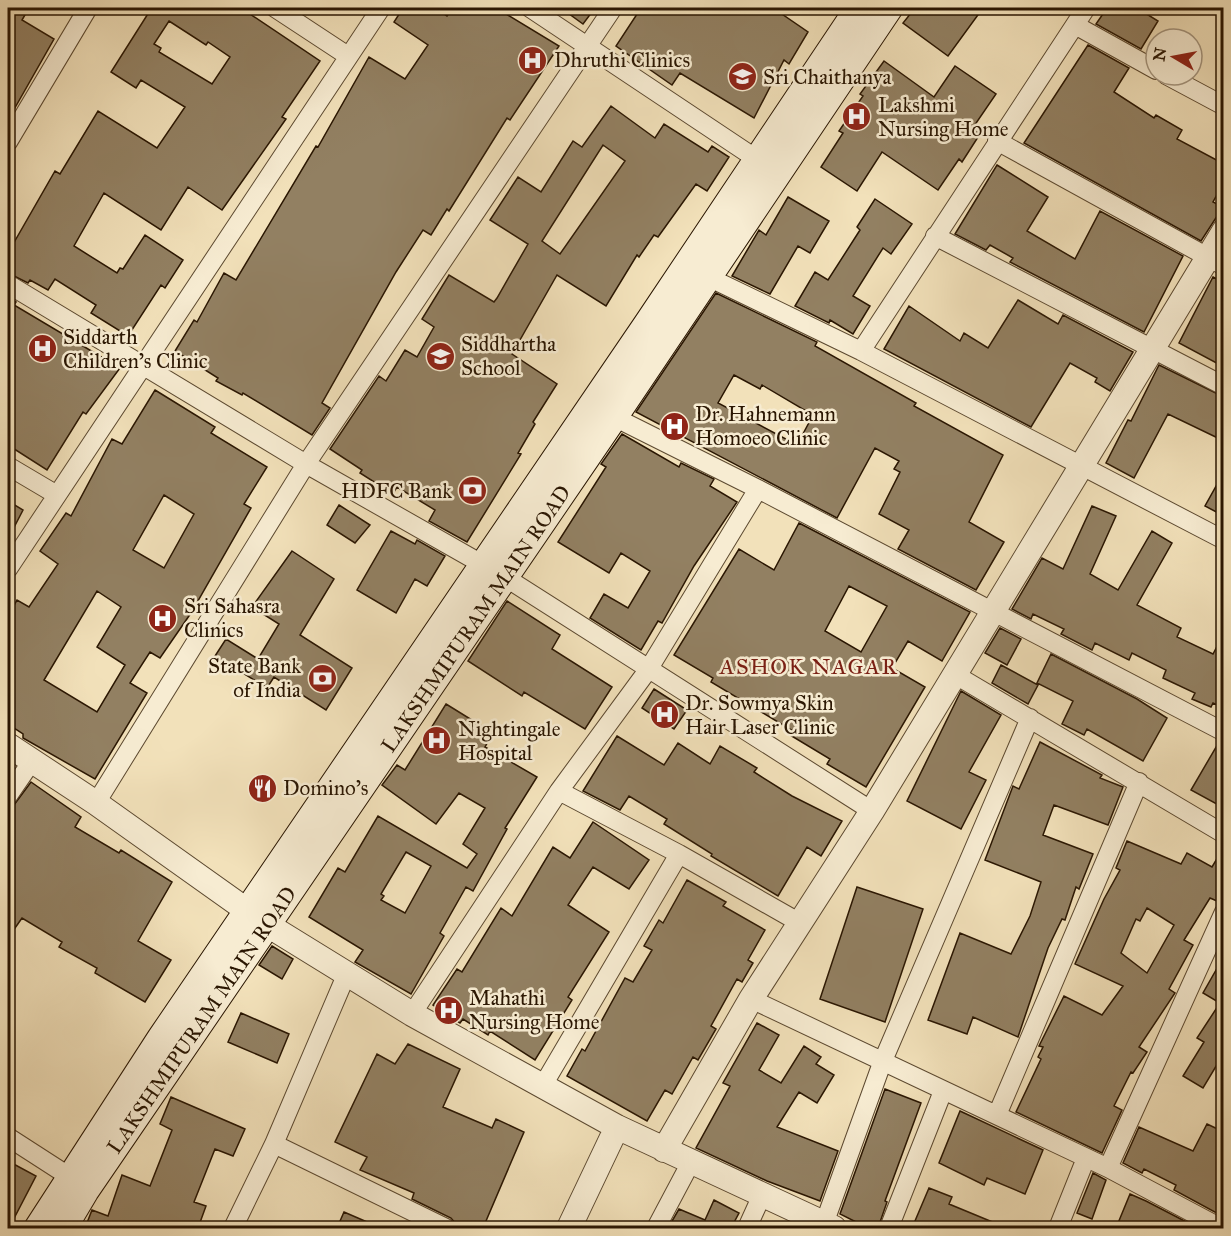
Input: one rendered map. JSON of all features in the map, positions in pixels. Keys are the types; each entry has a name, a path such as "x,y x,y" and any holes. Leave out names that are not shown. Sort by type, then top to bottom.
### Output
{"main road":[{"name":"LAKSHMIPURAM MAIN ROAD","path":"39,1228 70,1177 257,917 493,570 859,8"},
{"name":"LAKSHMIPURAM MAIN ROAD","path":"493,570 614,417 889,8"},
{"name":"LAKSHMIPURAM MAIN ROAD","path":"63,1228 257,917"}],"street":[{"path":"8,142 88,8"},
{"path":"275,8 348,56"},
{"path":"8,569 381,8"},
{"path":"531,8 758,160"},
{"path":"96,803 306,464 613,8"},
{"path":"861,351 1086,8"},
{"path":"1075,26 1144,63"},
{"path":"1188,87 1224,106"},
{"path":"997,141 1215,262"},
{"path":"664,1150 751,999 802,924 872,811 1150,349 1215,262 1224,231"},
{"path":"935,236 1224,386"},
{"path":"708,277 861,351 1224,540"},
{"path":"8,284 306,464 493,570 872,811"},
{"path":"614,417 759,489 1224,732"},
{"path":"8,466 57,495"},
{"path":"412,1014 559,791 648,670 759,489"},
{"path":"954,674 1224,834"},
{"path":"8,745 96,803 257,917 412,1014 617,1127 829,1226 882,1063 1030,717"},
{"path":"8,796 32,760"},
{"path":"997,1115 1139,782"},
{"path":"559,791 679,854 802,924"},
{"path":"542,1087 679,854"},
{"path":"1108,1168 1224,912"},
{"path":"232,1228 274,1144 347,973"},
{"path":"751,999 1108,1168 1221,1228"},
{"path":"889,1228 943,1091"},
{"path":"569,1228 617,1127"},
{"path":"8,1137 70,1177"},
{"path":"274,1144 415,1222 446,1228"},
{"path":"1058,1228 1086,1158"},
{"path":"656,1228 691,1162"},
{"path":"747,1228 762,1195"}],"building":[{"path":"8,8 29,8 22,20 54,39 8,120"},
{"path":"149,8 241,8 320,61 282,117 286,119 222,210 188,187 161,230 104,193 74,246 117,273 120,268 123,269 145,235 183,260 165,288 161,285 128,336 91,313 96,305 55,279 48,290 30,280 28,283 8,273 8,253 55,171 60,174 98,111 157,148 185,107 141,80 136,88 111,72 151,9","holes":["169,21 206,45 208,42 230,57 212,84 159,52 161,48 154,44"]},
{"path":"403,8 435,8 447,16 453,8 496,8 559,46 510,120 507,118 449,211 447,209 431,235 423,230 396,272 322,403 330,408 312,435 243,393 242,395 216,381 218,378 175,351 194,320 197,322 224,273 236,280 316,146 318,147 369,57 405,79 428,45 394,22"},
{"path":"561,8 595,8 583,24"},
{"path":"641,8 773,8 808,32 789,64 784,60 754,118 680,73 672,85 616,46"},
{"path":"915,8 983,8 948,56 903,23"},
{"path":"1107,8 1137,8 1158,21 1154,27 1144,27 1144,44 1141,49 1096,24"},
{"path":"1088,45 1129,68 1114,92 1154,118 1156,115 1182,130 1177,139 1224,164 1224,182 1213,202 1223,207 1201,241 1024,143"},
{"path":"884,61 934,97 955,66 996,94 972,129 980,134 962,162 959,159 938,190 882,152 857,191 821,167 843,133 839,131 863,96 860,94"},
{"path":"611,106 655,138 664,124 708,152 712,146 729,157 707,191 696,184 658,237 654,235 639,257 637,255 606,306 557,275 512,354 557,384 533,422 535,424 518,453 521,454 467,542 429,521 435,510 397,487 393,494 360,473 362,470 330,449 379,376 386,381 405,350 417,357 434,327 422,319 449,275 494,302 528,244 490,220 518,177 541,192 573,141 582,147","holes":["603,145 625,161 560,254 542,241"]},
{"path":"997,165 1048,197 1027,231 1075,259 1100,211 1183,256 1144,332 1010,262 1013,258 990,245 986,250 955,234"},
{"path":"788,197 829,221 810,253 798,246 770,294 732,276 759,230 766,235"},
{"path":"875,199 912,224 891,254 883,248 853,296 870,306 853,334 830,320 829,323 795,306 815,272 828,280 860,230 857,227"},
{"path":"1213,277 1224,283 1224,367 1179,343"},
{"path":"716,293 817,342 815,346 916,403 914,406 1003,455 969,522 1004,542 976,590 898,549 909,530 879,514 900,472 894,469 899,461 875,448 837,518 636,412","holes":["734,375 760,389 762,385 813,415 797,445 718,403"]},
{"path":"8,297 16,302 14,305 120,368 86,414 83,412 47,470 8,445"},
{"path":"1018,300 1058,324 1063,315 1133,352 1110,391 1095,382 1097,378 1070,363 1031,427 884,349 909,306 960,341 964,333 988,348"},
{"path":"1159,365 1224,397 1224,441 1168,414 1134,478 1106,463 1128,420 1131,421"},
{"path":"155,390 215,427 211,433 267,467 244,504 251,508 191,613 160,658 150,652 130,683 147,693 95,779 23,738 23,734 8,724 8,617 17,600 29,607 58,564 40,551 66,513 71,516 112,439 122,444","holes":["164,495 194,514 164,568 133,550","97,591 121,607 97,647 125,665 97,712 44,680"]},
{"path":"622,434 679,467 681,463 714,479 710,486 737,502 694,566 662,623 658,621 641,650 590,618 604,594 628,608 650,571 621,553 609,573 558,542 606,467 601,464"},
{"path":"1224,472 1224,516 1205,506"},
{"path":"8,501 23,510 8,539"},
{"path":"339,505 370,525 355,543 327,525"},
{"path":"1092,506 1116,516 1090,574 1118,590 1152,531 1172,543 1137,605 1181,628 1177,637 1213,654 1224,633 1224,708 1213,703 1211,707 1192,699 1195,693 1163,678 1166,670 1132,653 1129,660 1095,643 1092,650 1061,634 1064,629 1033,614 1031,619 1012,609 1042,558 1063,569"},
{"path":"799,523 970,612 942,661 908,641 892,668 925,687 866,787 827,764 830,759 790,735 793,731 711,682 713,678 674,655 739,549 774,570","holes":["849,586 887,606 861,652 825,631"]},
{"path":"391,531 415,544 417,540 445,556 427,586 415,579 396,613 357,590"},
{"path":"292,551 334,579 300,635 352,668 326,710 274,677 267,688 215,656 226,639 258,659 279,624 252,607"},
{"path":"507,601 560,635 552,649 612,687 585,729 524,692 522,696 468,661"},
{"path":"1000,628 1021,639 1007,665 985,653"},
{"path":"1051,654 1137,699 1167,718 1143,761 1087,729 1084,735 1062,724 1073,701 1037,683"},
{"path":"1001,665 1038,685 1028,704 992,683"},
{"path":"654,689 687,710 674,729 642,708"},
{"path":"961,691 1001,715 969,772 986,780 961,829 907,801"},
{"path":"446,704 493,733 485,747 537,777 505,828 507,829 473,891 466,887 440,933 444,936 411,994 355,962 363,950 309,917 338,868 345,872 378,816 467,868 477,854 463,844 485,808 459,793 436,824 382,785 397,765 405,770","holes":["406,852 431,866 405,913 381,900 384,896 381,894"]},
{"path":"617,736 664,765 678,743 710,764 720,746 757,768 754,772 792,796 842,821 821,856 807,847 778,896 711,856 712,854 664,824 667,819 629,796 620,810 583,791"},
{"path":"1040,742 1102,775 1100,778 1123,787 1108,825 1054,805 1043,835 1093,854 1079,889 1076,887 1065,920 1062,919 1048,948 1018,1037 973,1017 967,1034 928,1020 960,933 1011,954 1030,916 1041,882 985,860 1013,786 1019,789"},
{"path":"1219,742 1224,743 1224,808 1191,790"},
{"path":"31,782 81,817 75,827 119,853 121,850 172,882 138,941 171,960 145,1002 95,973 97,968 59,947 62,942 22,918 8,938 8,813"},
{"path":"593,822 649,860 629,889 593,867 568,905 609,932 568,997 572,1000 535,1060 490,1031 488,1035 463,1019 460,1023 433,1005 457,969 462,972 501,908 512,916 553,847 570,858"},
{"path":"1127,841 1181,864 1187,853 1212,867 1224,847 1224,889 1217,901 1210,898 1184,940 1193,945 1169,989 1175,993 1139,1047 1147,1052 1133,1073 1131,1072 1114,1106 1122,1110 1102,1153 1016,1112 1041,1059 1038,1057 1043,1047 1039,1046 1064,996 1102,1015 1123,986 1075,964 1104,899 1120,870 1116,868","holes":["1147,908 1174,925 1147,973 1121,953 1136,919 1140,921"]},
{"path":"687,880 726,902 723,906 765,930 748,960 753,963 742,982 737,979 711,1026 716,1029 698,1060 693,1057 672,1094 665,1090 647,1121 567,1076 582,1049 585,1051 625,978 633,982 652,950 644,946 659,920 663,923"},
{"path":"857,887 923,909 885,1022 820,999"},
{"path":"272,946 293,959 282,979 259,965"},
{"path":"1224,956 1224,1053 1203,1088 1183,1076 1204,1042 1197,1038 1220,1003 1203,993"},
{"path":"241,1013 289,1034 277,1063 228,1042"},
{"path":"757,1023 779,1035 759,1070 781,1083 804,1046 821,1057 816,1064 834,1075 817,1103 799,1092 777,1127 838,1151 820,1201 767,1181 696,1148 730,1086 723,1083"},
{"path":"408,1044 460,1069 443,1107 492,1128 496,1119 524,1132 483,1228 466,1228 456,1224 451,1218 412,1199 414,1193 360,1170 367,1157 335,1142 377,1054 395,1064"},
{"path":"885,1089 921,1103 885,1201 887,1202 878,1228 861,1228 862,1225 840,1214"},
{"path":"171,1097 245,1129 233,1156 215,1149 194,1202 206,1206 198,1228 85,1228 92,1210 108,1216 122,1175 150,1186 172,1130 160,1124"},
{"path":"960,1111 1043,1150 1025,1194 987,1178 984,1185 939,1163"},
{"path":"1207,1124 1224,1132 1224,1217 1174,1190 1176,1185 1144,1169 1142,1173 1123,1163 1139,1127 1193,1151"},
{"path":"8,1161 36,1176 9,1228 8,1228"},
{"path":"1093,1173 1106,1180 1092,1219 1077,1213"},
{"path":"929,1188 952,1197 949,1204 1007,1228 912,1228"},
{"path":"1130,1194 1146,1201 1198,1228 1116,1228"},
{"path":"714,1200 739,1213 731,1228 668,1228 679,1209 705,1220"},
{"path":"344,1212 381,1228 337,1228"}],"place":[{"name":"Dhruthi Clinics","path":"533,60"},
{"name":"Sri Chaithanya","path":"742,77"},
{"name":"Lakshmi Nursing Home","path":"857,117"},
{"name":"Siddarth Children's Clinic","path":"42,349"},
{"name":"Siddhartha School","path":"440,356"},
{"name":"Dr. Hahnemann Homoeo Clinic","path":"674,426"},
{"name":"HDFC Bank","path":"473,491"},
{"name":"Sri Sahasra Clinics","path":"163,618"},
{"name":"State Bank of India","path":"322,678"},
{"name":"Dr. Sowmya Skin Hair Laser Clinic","path":"664,715"},
{"name":"Nightingale Hospital","path":"437,741"},
{"name":"Domino's","path":"262,788"},
{"name":"Mahathi Nursing Home","path":"448,1010"}],"district":[{"name":"ASHOK NAGAR","path":"809,666"}]}
